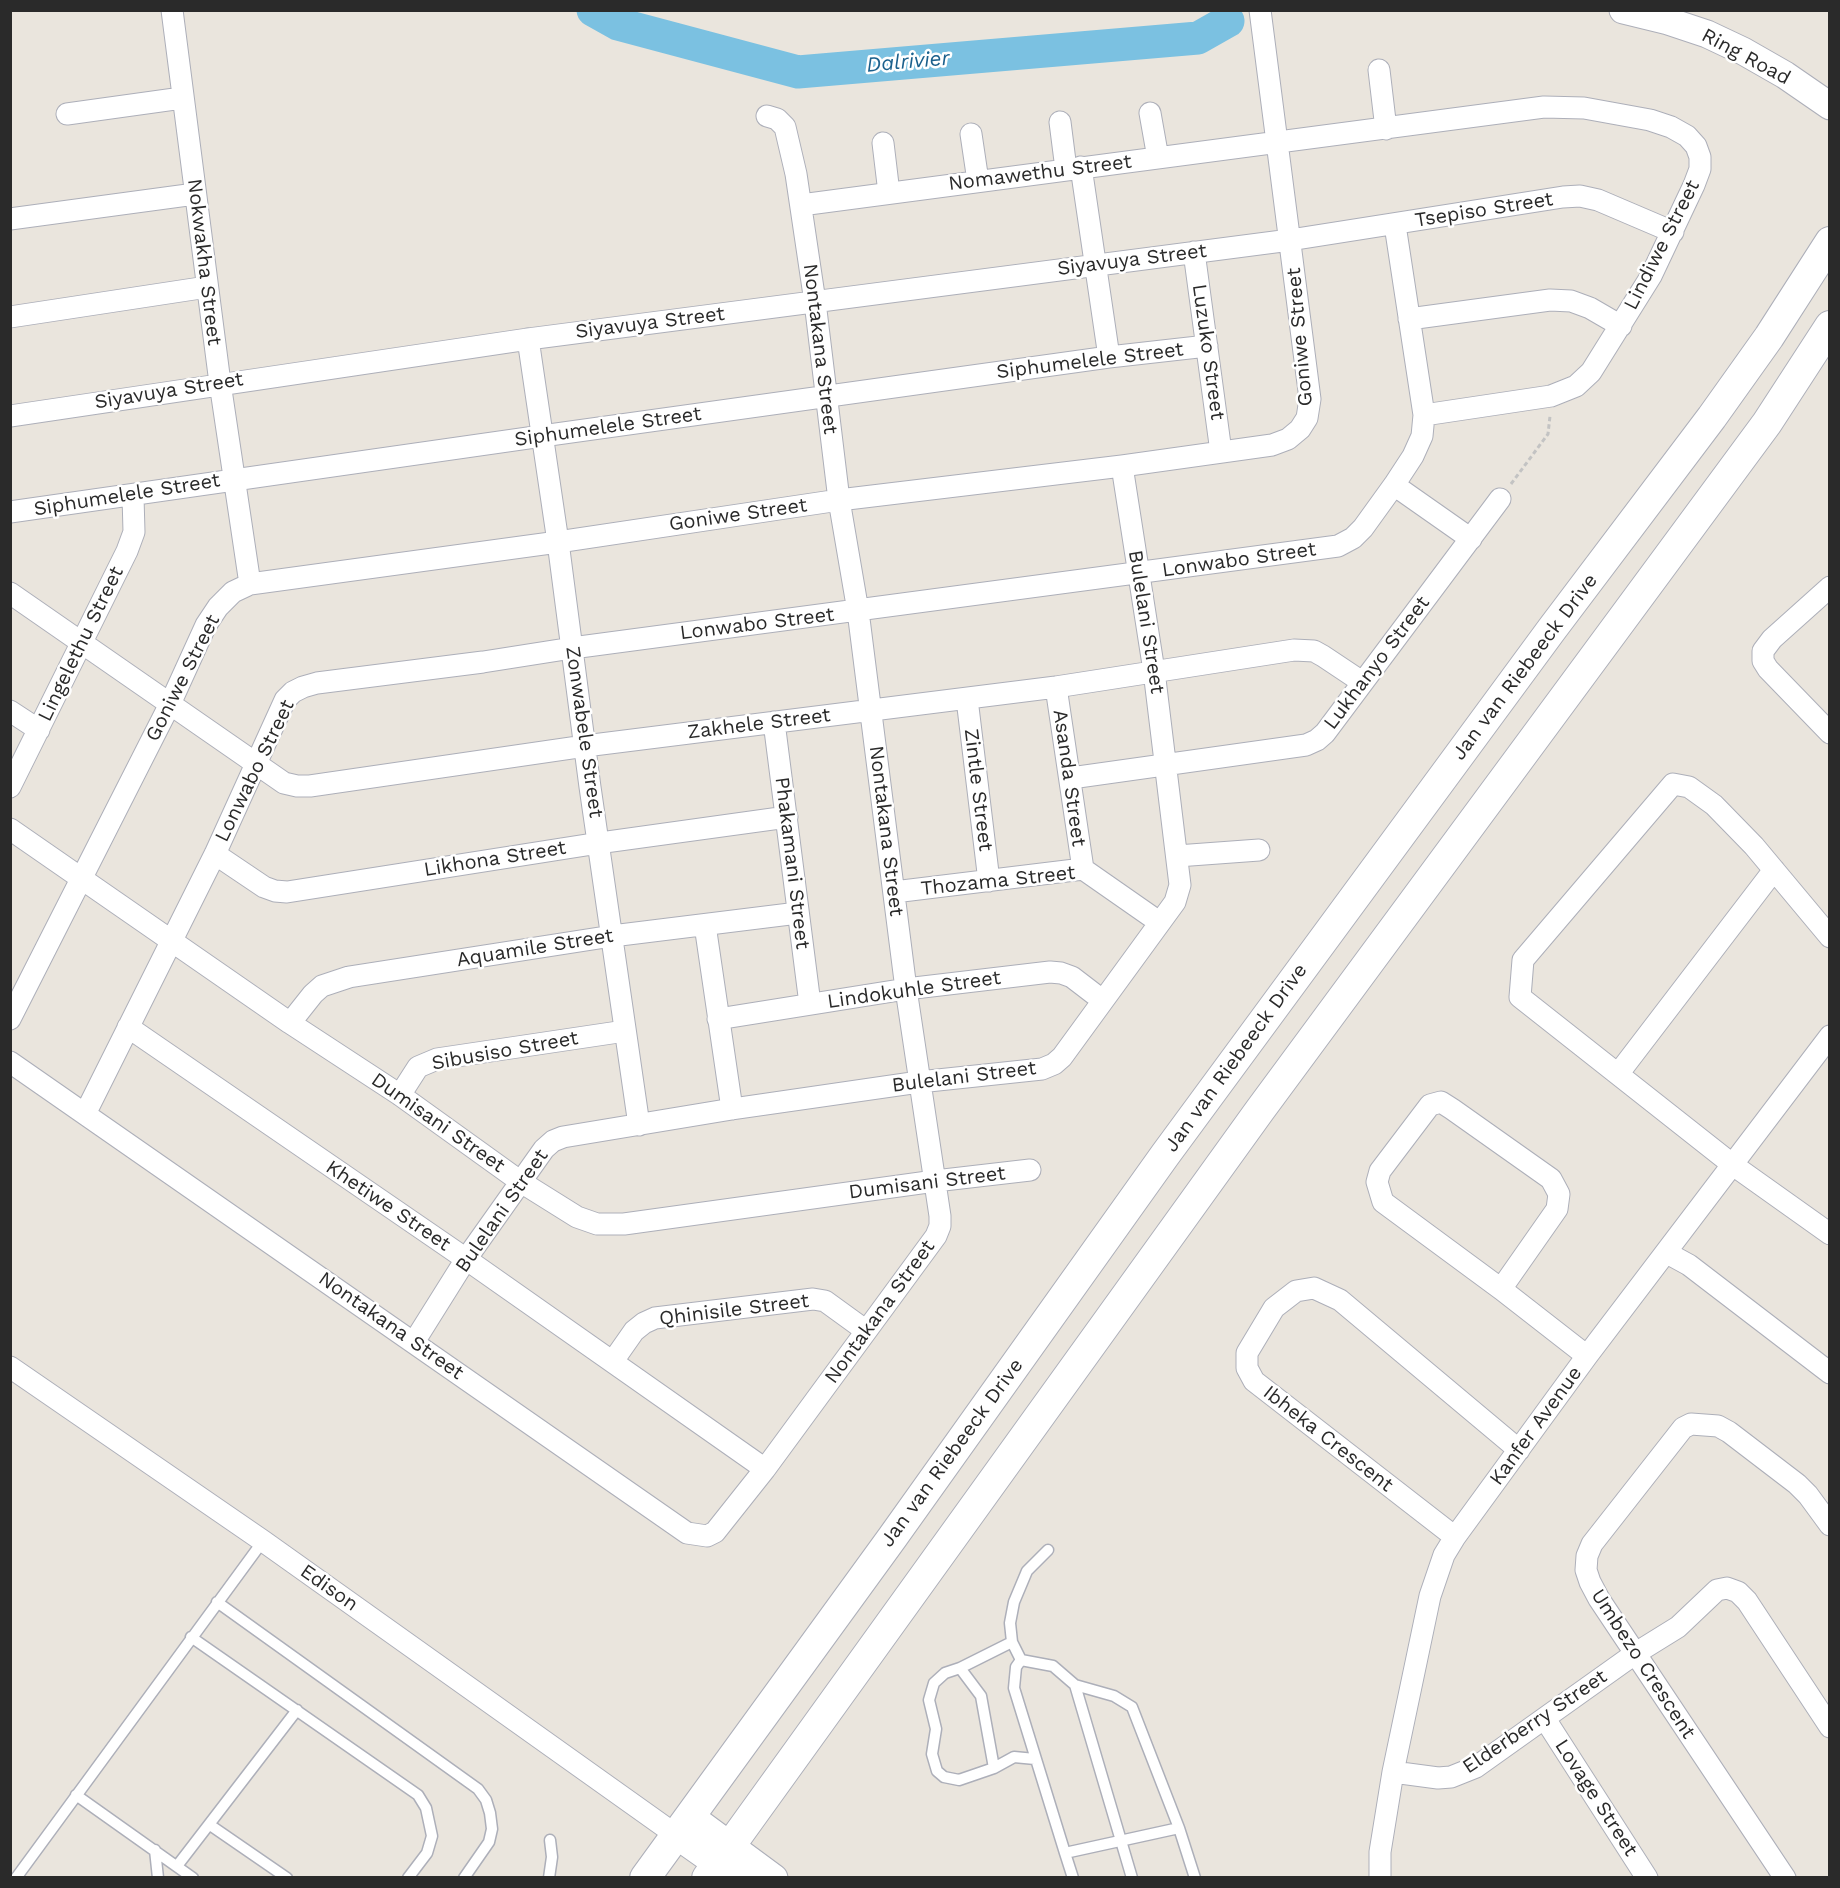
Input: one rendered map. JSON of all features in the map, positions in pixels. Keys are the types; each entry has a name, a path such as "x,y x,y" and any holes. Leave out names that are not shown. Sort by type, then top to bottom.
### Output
{"main road":[{"name":"Jan van Riebeeck Drive","path":"645,1878 892,1538 1165,1155 1552,629 1712,417 1769,337 1830,242"},
{"path":"723,1866 1267,1101 1767,423 1830,326"}],"street":[{"name":"Nokwakha Street","path":"172,10 233,479 250,584"},
{"name":"Goniwe Street","path":"10,1019 83,879 170,704 206,625 218,607 233,592 250,584 839,501 1122,466 1272,445 1288,439 1300,429 1307,418 1310,399 1260,10"},
{"name":"Ring Road","path":"1623,10 1707,34 1785,75 1830,106"},
{"path":"1379,70 1386,129"},
{"path":"67,114 182,99"},
{"name":"Lindiwe Street","path":"1278,143 1563,106 1650,120 1671,127 1687,136 1696,146 1700,157 1700,170 1673,232 1651,276 1591,372 1576,386 1551,396 1424,415"},
{"path":"1150,113 1158,158"},
{"name":"Nontakana Street","path":"10,1062 687,1533 707,1536 715,1532 765,1469 936,1236 940,1226 906,989 858,611 839,501 801,205 790,140 785,127 777,119 767,116"},
{"path":"1060,122 1095,264 1109,357"},
{"path":"971,134 978,181"},
{"path":"882,142 889,193"},
{"name":"Nomawethu Street","path":"801,205 1278,143"},
{"path":"10,219 195,194"},
{"name":"Tsepiso Street","path":"1290,240 1580,196 1614,206 1673,232"},
{"name":"Lonwabo Street","path":"85,1114 215,854 285,700 293,692 303,687 316,683 483,662 572,648 1338,546 1353,538 1394,485 1422,436 1424,415 1395,225"},
{"name":"Siyavuya Street","path":"10,416 528,339 1290,240"},
{"name":"Luzuko Street","path":"1194,252 1221,452"},
{"path":"10,318 207,287"},
{"path":"1409,319 1550,300 1571,301 1621,326"},
{"name":"Zonwabele Street","path":"528,339 639,1125"},
{"name":"Siphumelele Street","path":"10,512 827,396 1109,357 1207,346"},
{"name":"Bulelani Street","path":"414,1342 466,1259 544,1149 563,1137 732,1109 1042,1068 1054,1064 1062,1057 1178,895 1180,885 1154,672 1122,466"},
{"path":"1394,485 1471,539"},
{"name":"Lingelethu Street","path":"10,787 83,644 127,551 134,532 133,496"},
{"name":"Lukhanyo Street","path":"1071,778 1306,745 1317,741 1500,499"},
{"path":"1830,587 1772,639 1763,651 1763,661 1768,669 1830,733"},
{"path":"10,593 170,704"},
{"name":"Zakhele Street","path":"170,704 284,783 310,786 585,746 1056,687 1304,650 1323,656 1362,682"},
{"name":"Asanda Street","path":"1056,687 1083,869"},
{"name":"Zintle Street","path":"967,699 989,880"},
{"path":"10,711 39,730"},
{"name":"Phakamani Street","path":"774,722 810,1004"},
{"path":"1830,937 1774,870 1714,805 1689,787 1673,784 1523,960 1520,998 1733,1165 1830,1234"},
{"name":"Likhona Street","path":"215,854 264,887 287,892 598,843 787,817"},
{"name":"Dumisani Street","path":"10,829 290,1023 400,1095 521,1182 577,1217 597,1224 624,1224 1030,1170"},
{"path":"1177,855 1259,850"},
{"name":"Thozama Street","path":"894,892 1083,869 1159,922"},
{"path":"1618,1074 1774,870"},
{"name":"Aquamile Street","path":"290,1023 313,994 322,986 334,981 612,936 798,913"},
{"path":"705,925 732,1109"},
{"name":"Lindokuhle Street","path":"718,1019 906,989 1050,972 1072,977 1102,1000"},
{"name":"Khetiwe Street","path":"128,1027 466,1259 765,1469"},
{"name":"Sibusiso Street","path":"400,1095 418,1067 437,1059 625,1030"},
{"name":"Kanfer Avenue","path":"1380,1878 1380,1852 1393,1772 1431,1596 1444,1555 1587,1356 1830,1036"},
{"path":"1501,1289 1557,1209 1558,1194 1551,1179 1452,1109 1441,1102 1430,1105 1380,1171 1377,1182 1383,1202 1587,1356"},
{"path":"1667,1253 1689,1265 1830,1373"},
{"name":"Ibheka Crescent","path":"1455,1537 1254,1381 1247,1368 1246,1353 1274,1308 1296,1291 1314,1288 1340,1300 1519,1450"},
{"name":"Qhinisile Street","path":"613,1361 634,1330 655,1318 813,1299 825,1301 865,1330"},
{"name":"Edison","path":"10,1367 263,1541 645,1812 683,1825"},
{"name":"Umbezo Crescent","path":"1785,1878 1599,1599 1586,1570 1587,1556 1592,1544 1683,1428 1691,1424 1718,1426 1729,1432 1797,1484 1830,1525"},
{"name":"Elderberry Street","path":"1393,1772 1438,1778 1463,1774 1476,1767 1636,1653 1678,1627 1717,1590 1727,1588 1738,1592 1747,1601 1830,1727"},
{"name":"Lovage Street","path":"1545,1719 1647,1878"},
{"path":"683,1825 723,1866 774,1878"}],"lane":[{"path":"16,1878 263,1541"},
{"path":"1048,1550 1027,1571 1014,1602 1010,1623 1012,1642 1022,1660 1053,1666 1075,1685 1114,1696 1132,1707 1196,1878"},
{"path":"217,1602 478,1789 486,1800 492,1829 489,1842 464,1878"},
{"path":"191,1637 418,1795 430,1821 432,1836 427,1853 408,1878"},
{"path":"1012,1642 945,1673 934,1683 929,1700 936,1729 932,1754 937,1771 944,1778 959,1780 994,1768 1014,1757 1035,1759"},
{"path":"1022,1660 1016,1667 1014,1688 1073,1878"},
{"path":"960,1668 981,1696 994,1768"},
{"path":"1075,1685 1132,1878"},
{"path":"177,1866 297,1710"},
{"path":"76,1795 193,1878"},
{"path":"210,1825 287,1878"},
{"path":"1065,1852 1179,1828"},
{"path":"549,1878 552,1857 550,1839"},
{"path":"155,1850 158,1878"}],"path":[{"path":"1500,499 1548,434 1551,396"}],"waterway":[{"name":"Dalrivier","path":"593,10 618,24 798,72 1198,38 1228,21"}]}
